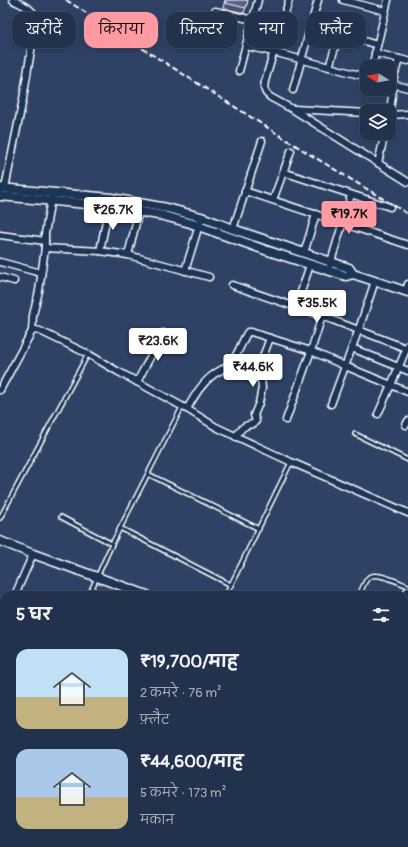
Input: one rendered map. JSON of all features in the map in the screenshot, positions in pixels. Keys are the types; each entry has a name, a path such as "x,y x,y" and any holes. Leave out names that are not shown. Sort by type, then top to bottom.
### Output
{"street":[{"path":"13,0 33,11 36,15 36,20 23,99 2,188 164,216 198,226 328,271 346,276 353,274 407,289"},
{"path":"255,12 258,0"},
{"path":"289,0 265,81 264,88 266,93 270,97 292,109 408,182"},
{"path":"293,90 318,0"},
{"path":"343,0 385,11"},
{"path":"374,60 388,0"},
{"path":"215,11 245,18"},
{"path":"329,67 338,37 340,35 377,45"},
{"path":"239,71 245,48"},
{"path":"255,48 360,75"},
{"path":"375,53 408,61"},
{"path":"396,67 399,59"},
{"path":"396,85 408,88"},
{"path":"292,109 360,113"},
{"path":"396,115 408,114"},
{"path":"378,163 383,140"},
{"path":"233,229 262,141"},
{"path":"273,200 291,151"},
{"path":"283,172 390,207"},
{"path":"246,190 408,245"},
{"path":"328,271 332,262 351,195"},
{"path":"0,196 111,198 168,208 201,217 349,268 353,274"},
{"path":"0,390 32,331 33,315 41,274 51,196"},
{"path":"100,251 109,206"},
{"path":"128,255 139,211"},
{"path":"304,253 316,214"},
{"path":"185,270 201,217"},
{"path":"0,234 45,245 128,255 209,277"},
{"path":"0,262 41,274"},
{"path":"296,307 310,265"},
{"path":"0,277 14,281"},
{"path":"331,404 375,281"},
{"path":"232,285 408,347 378,414"},
{"path":"286,420 322,316"},
{"path":"32,331 40,331 88,354 236,437 408,514"},
{"path":"184,408 207,380 229,365 234,359 248,332 257,333 311,351 408,392"},
{"path":"137,382 163,333"},
{"path":"236,437 242,427 254,424 256,421 254,413 260,399 262,388 260,368 270,338"},
{"path":"352,348 408,371"},
{"path":"0,541 136,591"},
{"path":"17,591 33,554"}],"lane":[{"path":"0,518 88,354"},
{"path":"91,591 120,528 184,408"},
{"path":"355,434 408,460"},
{"path":"228,591 291,462"},
{"path":"148,474 259,529"},
{"path":"61,517 112,544"},
{"path":"120,528 231,585"},
{"path":"361,591 369,576 372,575 378,575 408,586"}],"building":[{"path":"226,0 248,0 246,8 225,3"}],"railway":[{"path":"66,0 306,152 408,214"}]}
